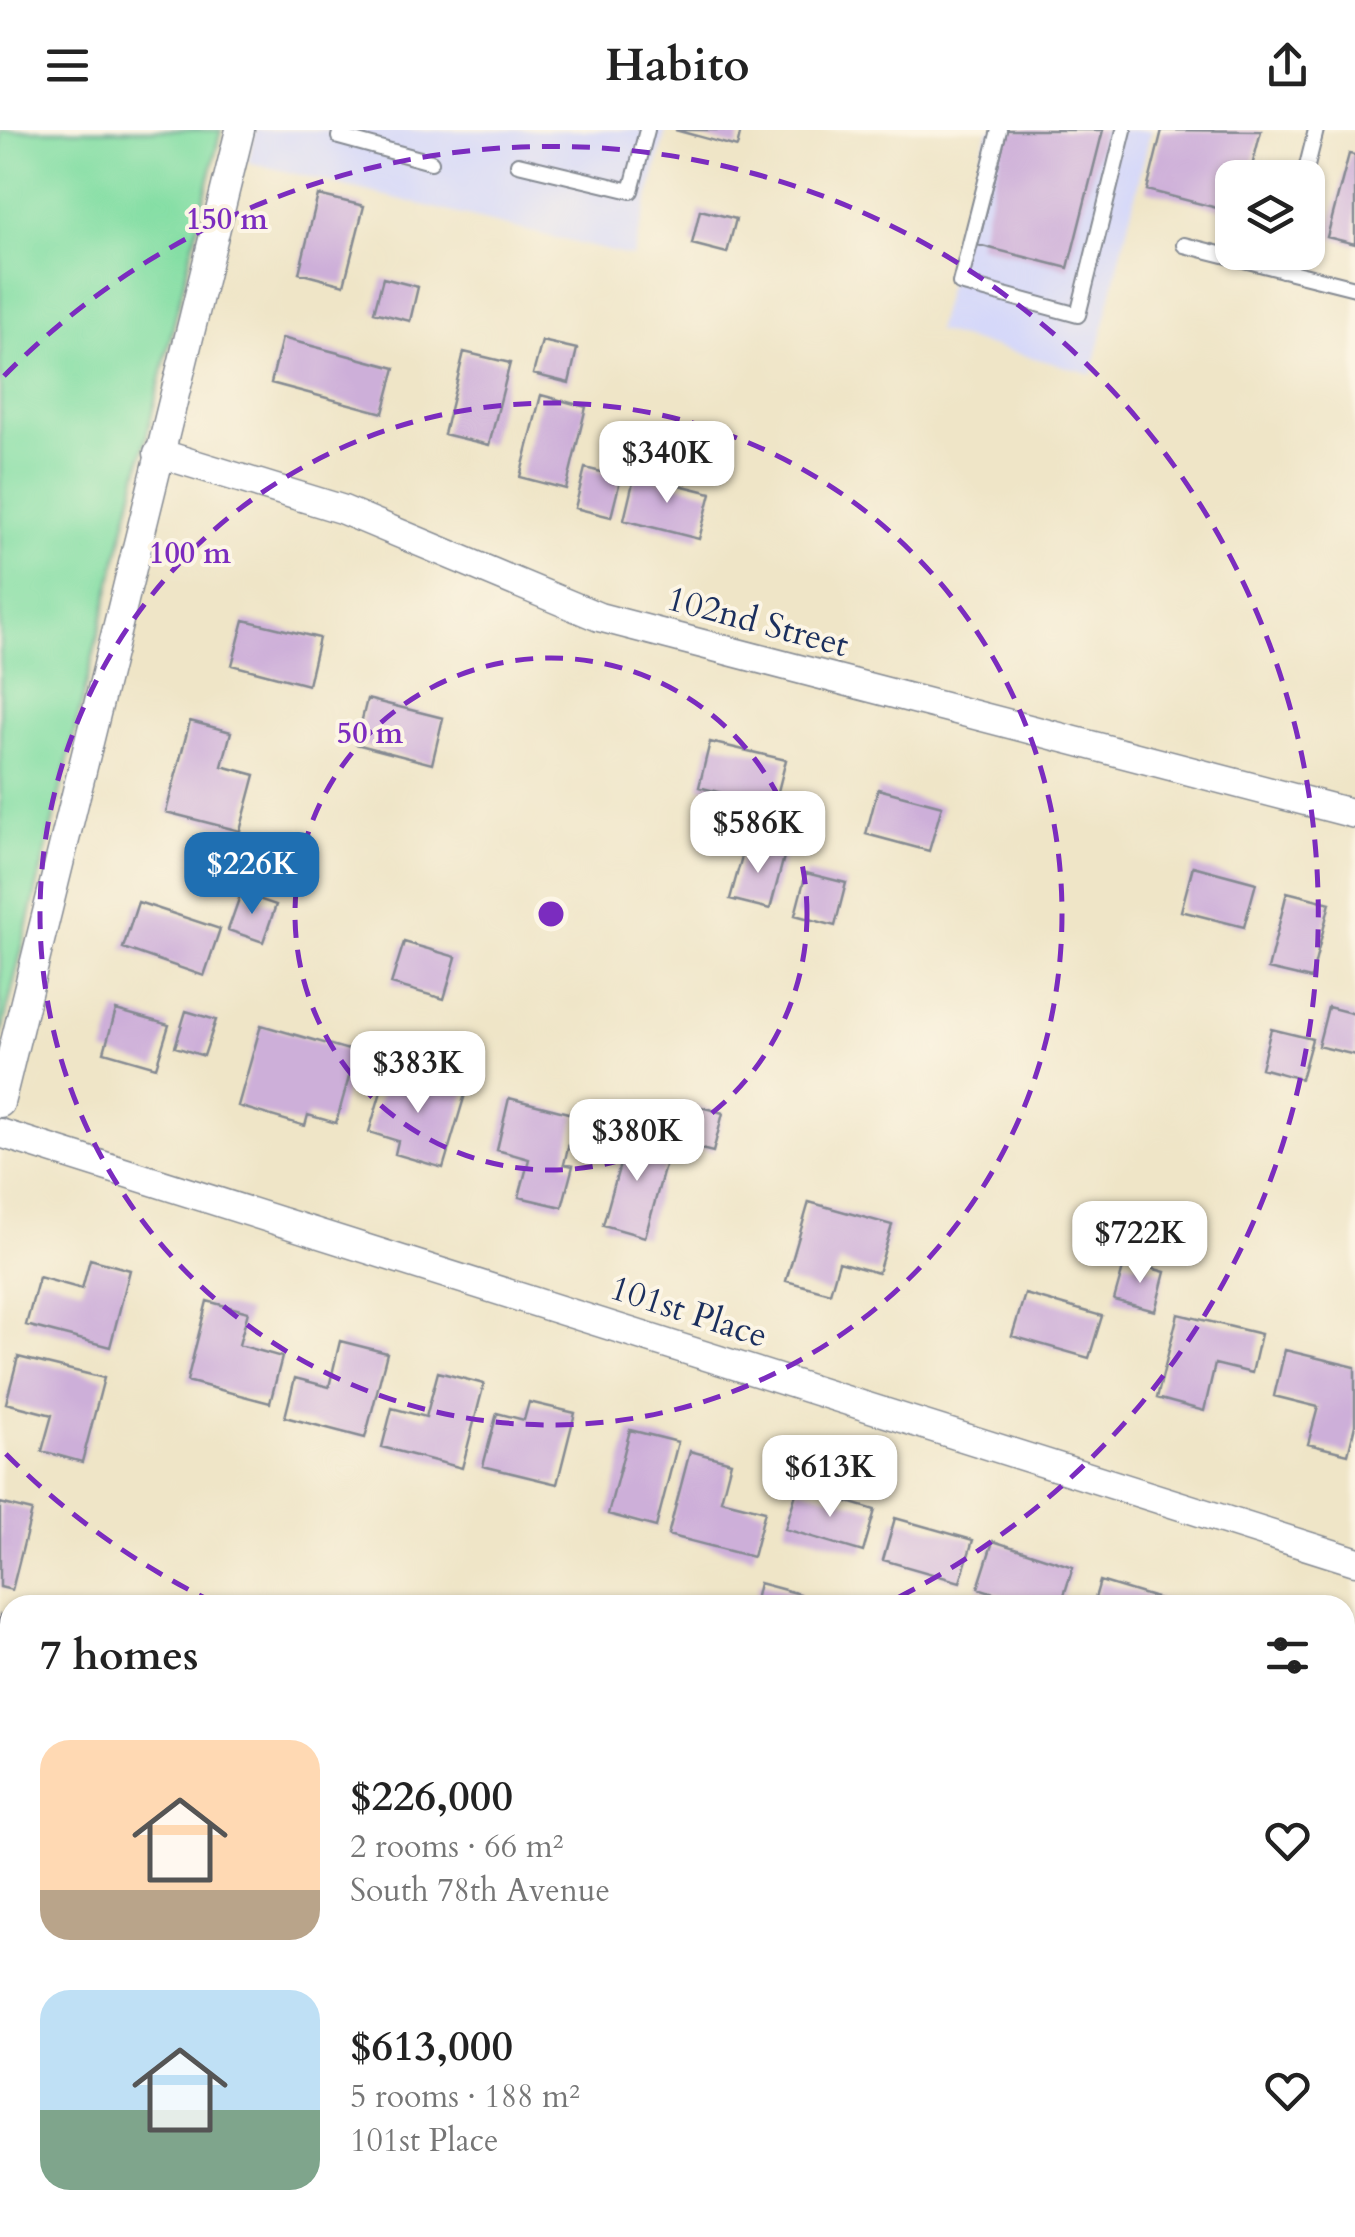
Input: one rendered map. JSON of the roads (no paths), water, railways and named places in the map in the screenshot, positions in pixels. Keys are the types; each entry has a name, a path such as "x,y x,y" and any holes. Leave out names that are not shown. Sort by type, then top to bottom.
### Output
{"street":[{"path":"0,1103 240,130"},
{"name":"102nd Street","path":"158,453 341,509 599,617 1355,814"},
{"name":"101st Place","path":"0,1133 1355,1562"}],"lane":[{"path":"341,130 339,137 431,162"},
{"path":"518,164 631,192 647,130"},
{"path":"1000,130 960,284 1078,315 1124,130"},
{"path":"1308,160 1316,130"},
{"path":"1184,245 1215,253"},
{"path":"1282,270 1355,288"}]}
